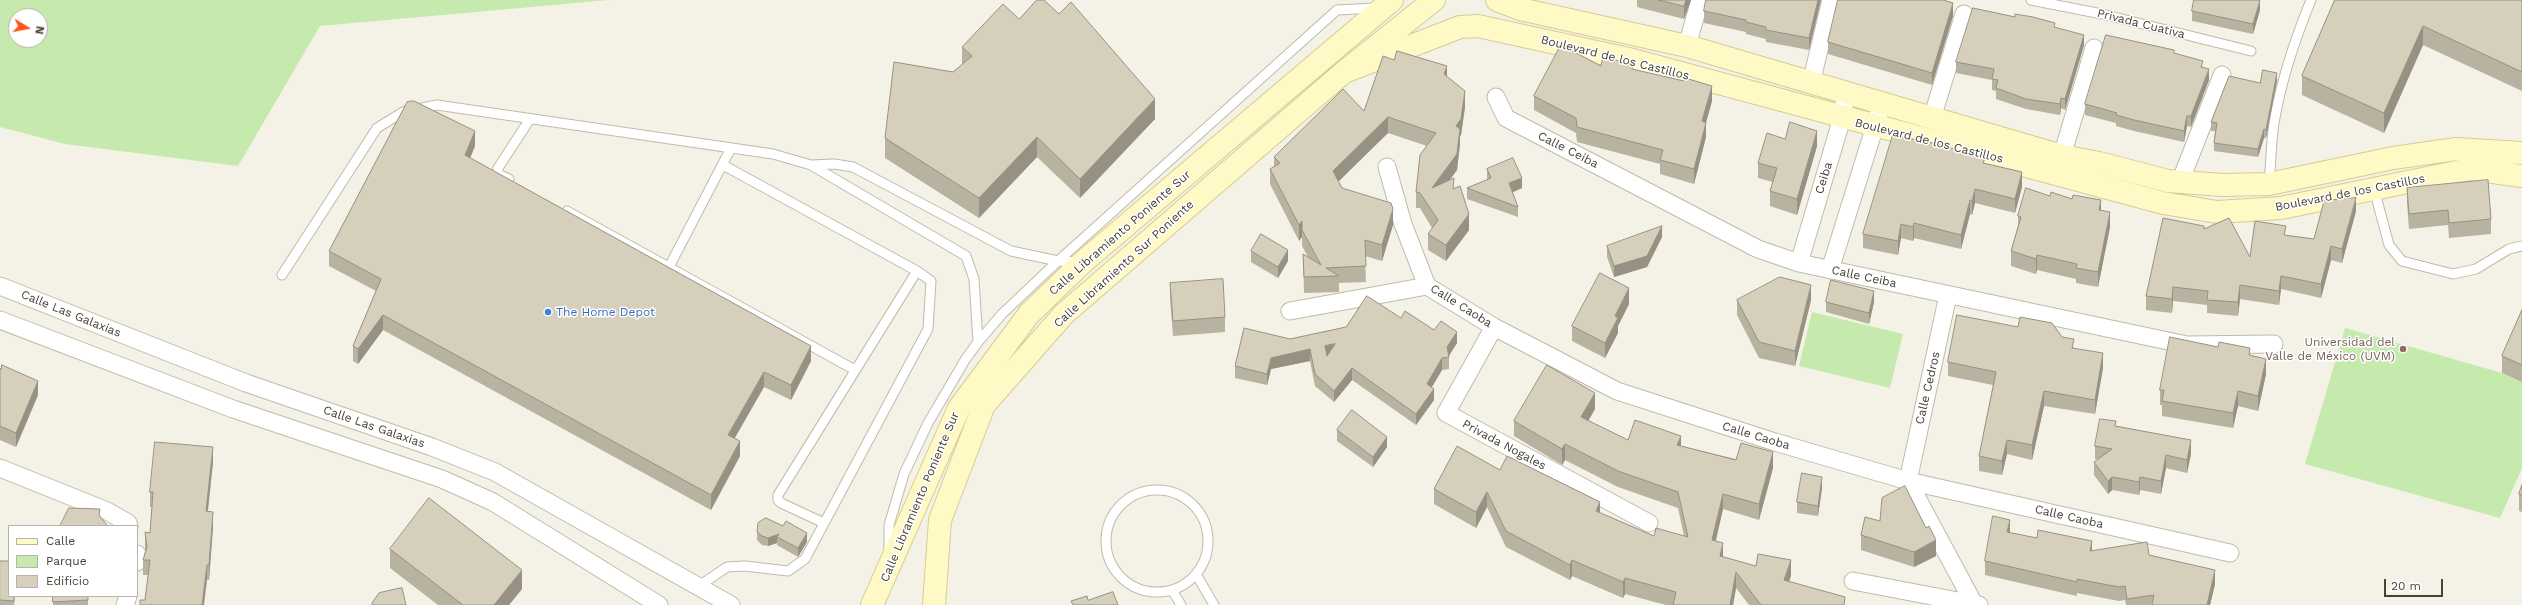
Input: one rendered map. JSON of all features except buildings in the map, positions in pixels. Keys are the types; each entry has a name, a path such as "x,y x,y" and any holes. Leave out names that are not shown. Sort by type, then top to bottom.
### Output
{"street":[{"name":"Calle Libramiento Sur Poniente","path":"934,605 940,520 984,405 1064,314 1344,72 1434,0"},
{"name":"Boulevard de los Castillos","path":"1497,0 1520,9 1688,46 2062,156 2168,181 2222,185 2269,184 2393,158 2456,149 2522,153"},
{"path":"1688,46 1700,0"},
{"path":"1811,83 1831,0"},
{"name":"Calle Libramiento Poniente Sur","path":"872,605 889,570 958,408 1029,314 1083,262 1388,4"},
{"path":"1932,118 1964,14"},
{"name":"Boulevard de los Castillos","path":"1344,72 1460,27 1478,26 1632,60 1875,127 2162,203 2218,212 2281,208 2471,169 2522,176"},
{"path":"2062,156 2094,48"},
{"path":"2180,182 2222,75"},
{"name":"Ceiba","path":"1798,263 1842,118 1846,92"},
{"name":"Calle Ceiba","path":"1496,97 1506,118 1758,249 1798,263 2187,345 2274,344"},
{"path":"1830,270 1882,102"},
{"name":"Calle Caoba","path":"1388,167 1403,224 1427,286 1494,327 1617,391 1774,442 1908,481 2230,553"},
{"path":"2136,195 2140,174"},
{"name":"Calle Las Galaxias","path":"0,286 246,383 432,447 495,472 731,605"},
{"path":"1290,311 1427,286"},
{"name":"Calle Cedros","path":"1908,481 1948,295"},
{"path":"0,320 233,409 442,480 493,502 659,605"},
{"name":"Privada Nogales","path":"1494,327 1446,413 1649,523"},
{"path":"356,451 365,424"},
{"path":"0,468 107,511 128,523 129,525"},
{"path":"1908,481 1976,605"},
{"path":"1853,581 1976,605"}],"lane":[{"name":"Privada Cuativa","path":"2031,0 2102,14 2251,51"},
{"path":"2269,184 2274,124 2280,94 2300,25 2311,0"},
{"path":"889,570 889,525 904,474 928,424 965,360 978,342 1011,304 1337,10 1388,4"},
{"path":"282,275 377,128 403,112 437,105 773,154 811,165 966,256 974,279 978,342"},
{"path":"520,186 498,174 498,168 530,119"},
{"path":"669,267 731,148"},
{"path":"811,165 834,164 853,167 1012,251 1058,261 1083,262"},
{"path":"699,586 727,567 745,566 788,571 806,559 928,329 931,281 916,271 722,165"},
{"path":"2374,189 2390,245 2402,261 2453,274 2476,270 2509,249 2522,246"},
{"path":"558,206 855,370"},
{"path":"824,523 781,503 778,500 778,495 916,271"},
{"path":"1161,490 1187,500 1199,513 1206,529 1207,541 1205,558 1196,574 1188,582 1172,590 1162,592 1144,591 1128,584 1112,565 1106,548 1108,528 1115,512 1127,500 1143,492 1161,490"},
{"path":"1196,574 1214,605"},
{"path":"1172,590 1181,605"}],"green space":[{"path":"0,0 609,0 320,26 238,166 65,144 0,127"},
{"path":"1812,312 1903,334 1890,388 1799,366"},
{"path":"2345,328 2502,373 2522,382 2522,468 2500,518 2305,464"}],"place":[{"name":"The Home Depot","path":"548,312"},
{"name":"Universidad del Valle de México (UVM)","path":"2403,349"}]}
